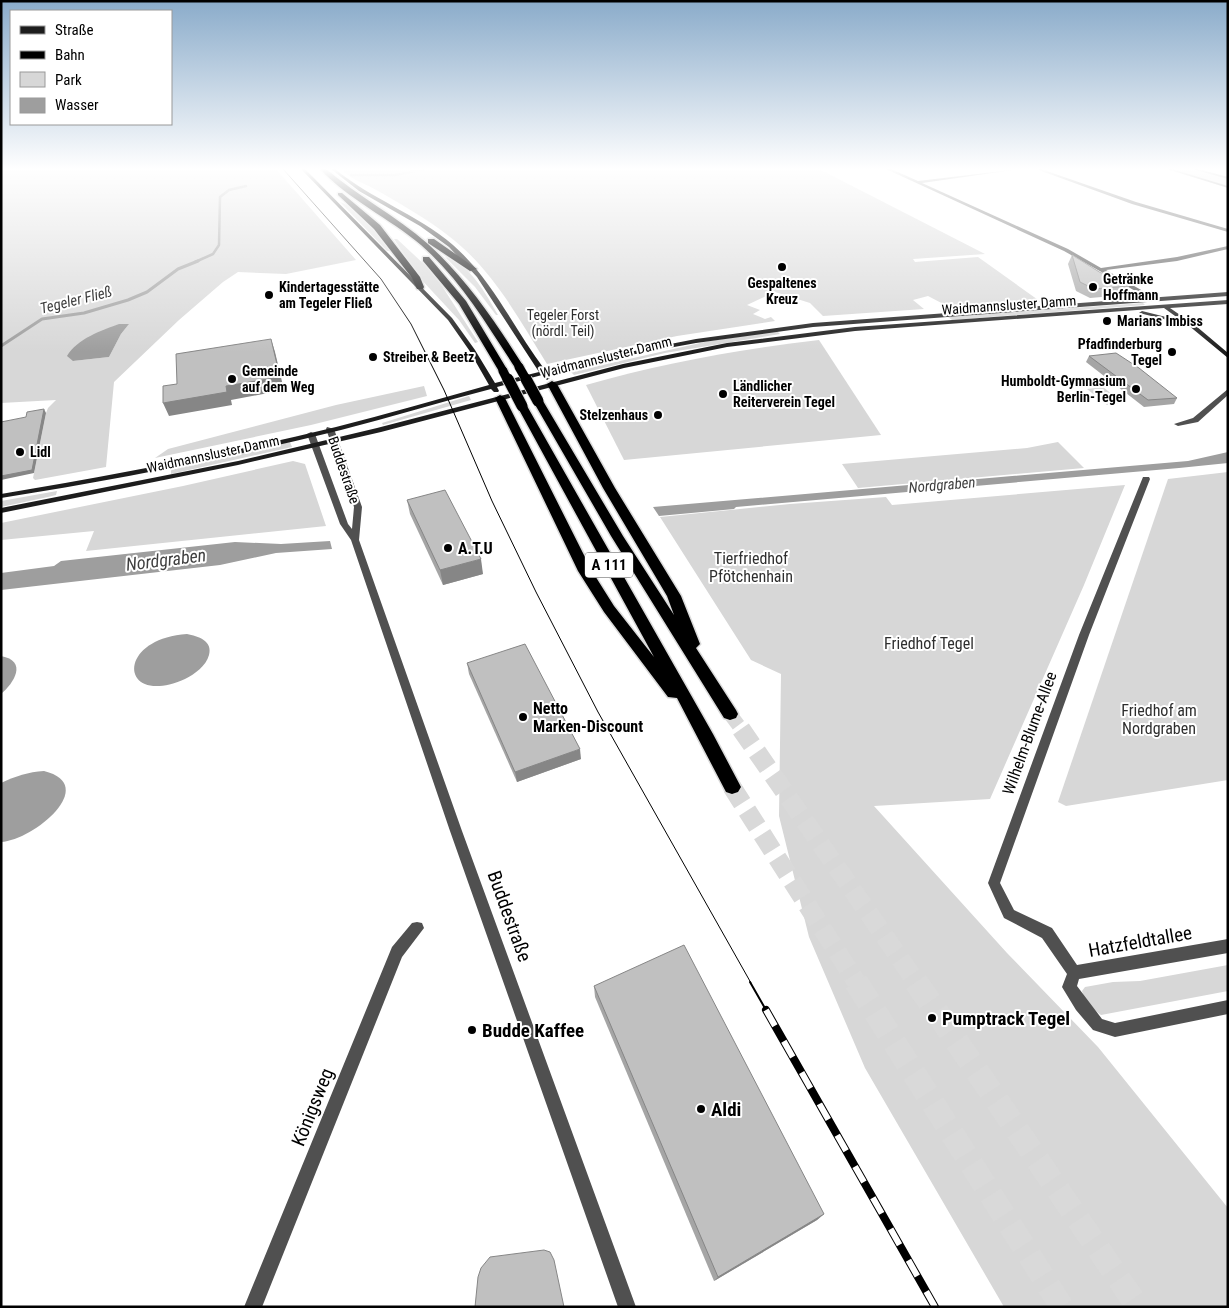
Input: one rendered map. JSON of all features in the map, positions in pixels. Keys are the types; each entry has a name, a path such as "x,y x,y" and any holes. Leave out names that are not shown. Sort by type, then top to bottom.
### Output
{"highway":[{"path":"380,230 406,268 416,277 420,287"},
{"path":"392,230 400,236"},
{"name":"A 111","path":"404,230 445,264 480,306 519,367 603,514 730,714"},
{"path":"415,230 473,269"},
{"name":"A 111","path":"420,253 463,303 504,371 594,539 699,723 732,787"},
{"path":"548,379 674,596 707,678"},
{"path":"496,392 585,571 599,594 646,659 699,723"}],"main road":[{"path":"362,230 420,287 461,334 496,392"},
{"path":"431,230 450,245 482,280 522,344 548,379"},
{"name":"Waidmannsluster Damm","path":"1,496 150,469 311,434 496,392 685,342 792,326 1228,294"},
{"path":"1155,300 1194,327 1228,356"},
{"name":"Waidmannsluster Damm","path":"1,511 166,479 334,441 496,392 548,379 670,355 792,336 855,329 1228,302"},
{"path":"1129,310 1160,316 1194,327"}],"street":[{"path":"1022,230 1066,250 1155,300"},
{"path":"1102,269 1177,259 1228,247"},
{"path":"1178,424 1196,420 1228,391"},
{"name":"Buddestraße","path":"330,429 358,506 355,540"},
{"name":"Buddestraße","path":"311,434 344,524 355,540 452,822 627,1307"},
{"name":"Wilhelm-Blume-Allee","path":"1074,973 1047,933 1009,914 994,883 1084,635 1146,479"},
{"name":"Königsweg","path":"253,1307 397,952 417,928"},
{"name":"Hatzfeldtallee","path":"1228,946 1074,973 1069,988 1098,1025 1115,1030 1228,1007"}],"green space":[{"path":"1,230 330,230 356,260 286,274 238,272 223,282 179,320 114,382 106,467 35,480 33,478 46,413 56,400 1,403","holes":["129,324 121,334 109,357 73,361"]},
{"path":"367,230 375,230 390,251 387,251"},
{"name":"Tegeler Forst (nördl. Teil)","path":"441,230 938,230 985,254 913,259 915,262 978,257 1041,302 951,308 928,296 913,300 924,309 823,316 810,303 775,292 747,305 760,310 753,314 765,319 771,317 775,321 677,336 547,364 492,280 465,250"},
{"path":"394,239 397,239 427,267 442,286 478,342 475,343 459,320 418,276"},
{"path":"445,257 462,266 470,273 483,289 498,315 496,315 475,287"},
{"path":"1143,303 1145,305 952,320 948,317"},
{"path":"777,331 780,334 665,353 574,375 571,372 709,341"},
{"name":"Ländlicher Reiterverein Tegel","path":"819,340 881,435 624,460 586,385 643,370 701,358"},
{"path":"424,386 427,396 311,425 155,458 168,449 336,405"},
{"path":"1103,387 1123,403 1107,405 1087,389"},
{"path":"469,396 471,400 383,425 382,423"},
{"path":"290,442 292,447 171,474 171,468"},
{"path":"1058,442 1084,468 858,488 842,464 1027,448"},
{"path":"293,461 305,464 326,526 86,551 94,531 1,540 1,523 183,486"},
{"name":"Friedhof am Nordgraben","path":"1228,472 1228,780 1066,806 1058,802 1168,479"},
{"path":"1125,485 1084,585 990,799 874,806 1007,953 1098,1047 1228,1208 1228,1307 1004,1307 865,1068 809,937 779,816 781,674 751,660 660,517 886,497 892,505"},
{"path":"57,491 56,495 1,507 1,501"},
{"path":"1228,965 1228,991 1101,1015 1085,998 1082,991 1085,987 1113,982 1140,981"}],"water":[{"path":"119,324 129,324 121,334 109,357 73,361 67,356 83,340"},
{"name":"Nordgraben","path":"1228,452 1228,463 1179,468 736,507 734,509 659,516 653,507 1188,461"},
{"name":"Nordgraben","path":"330,541 332,549 276,553 220,565 1,590 1,573 54,566 61,561 235,542 281,544"},
{"path":"187,634 204,640 209,646 208,659 200,669 185,679 163,686 148,685 138,679 134,669 137,658 147,647 163,639"},
{"path":"1,656 14,662 16,673 10,684 1,694"},
{"path":"44,771 60,778 66,788 64,799 56,811 30,832 15,839 1,842 1,783 22,775"}],"building":[{"path":"1072,255 1101,273 1106,272 1129,286 1094,289 1080,282"},
{"name":"Gemeinde auf dem Weg","path":"271,339 280,377 226,386 227,392 163,403 163,386 177,384 176,354"},
{"path":"1116,353 1139,368 1177,398 1148,400 1089,356"},
{"name":"Lidl","path":"44,409 32,470 1,476 1,422 26,417 27,412"},
{"name":"A.T.U","path":"445,490 481,559 440,570 407,500"},
{"name":"Netto Marken-Discount","path":"525,644 580,749 515,772 467,663"},
{"name":"Aldi","path":"684,945 824,1214 718,1277 594,986"},
{"path":"544,1250 550,1252 554,1260 564,1307 475,1307 478,1277 481,1268 490,1257"}],"waterway":[{"name":"Tegeler Fließ","path":"195,262 213,254 219,245 219,230"},
{"name":"Tegeler Fließ","path":"1,346 42,319 84,313 128,300 147,292 178,269 198,261"}],"tunnel":[{"path":"730,714 742,730"},
{"path":"741,729 917,983"},
{"path":"732,787 857,983"},
{"path":"856,982 1062,1307"},
{"path":"916,982 1138,1307"}],"tram line":[{"path":"337,230 381,279 411,324 444,390 492,501 536,592 598,712 751,983"},
{"path":"750,982 766,1010"}],"railway":[{"path":"766,1010 935,1307"}],"place":[{"name":"Gespaltenes Kreuz","path":"782,267"},
{"name":"Getränke Hoffmann","path":"1093,287"},
{"name":"Kindertagesstätte am Tegeler Fließ","path":"269,295"},
{"name":"Marians Imbiss","path":"1107,321"},
{"name":"Pfadfinderburg Tegel","path":"1172,352"},
{"name":"Streiber & Beetz","path":"373,357"},
{"name":"Gemeinde auf dem Weg","path":"232,379"},
{"name":"Humboldt-Gymnasium Berlin-Tegel","path":"1136,389"},
{"name":"Ländlicher Reiterverein Tegel","path":"723,394"},
{"name":"Stelzenhaus","path":"658,415"},
{"name":"Lidl","path":"20,452"},
{"name":"A.T.U","path":"448,548"},
{"name":"Netto Marken-Discount","path":"523,717"},
{"name":"Pumptrack Tegel","path":"932,1018"},
{"name":"Budde Kaffee","path":"472,1030"},
{"name":"Aldi","path":"701,1109"}],"park label":[{"name":"Tierfriedhof Pfötchenhain","path":"751,567"},
{"name":"Friedhof Tegel","path":"929,643"}]}
